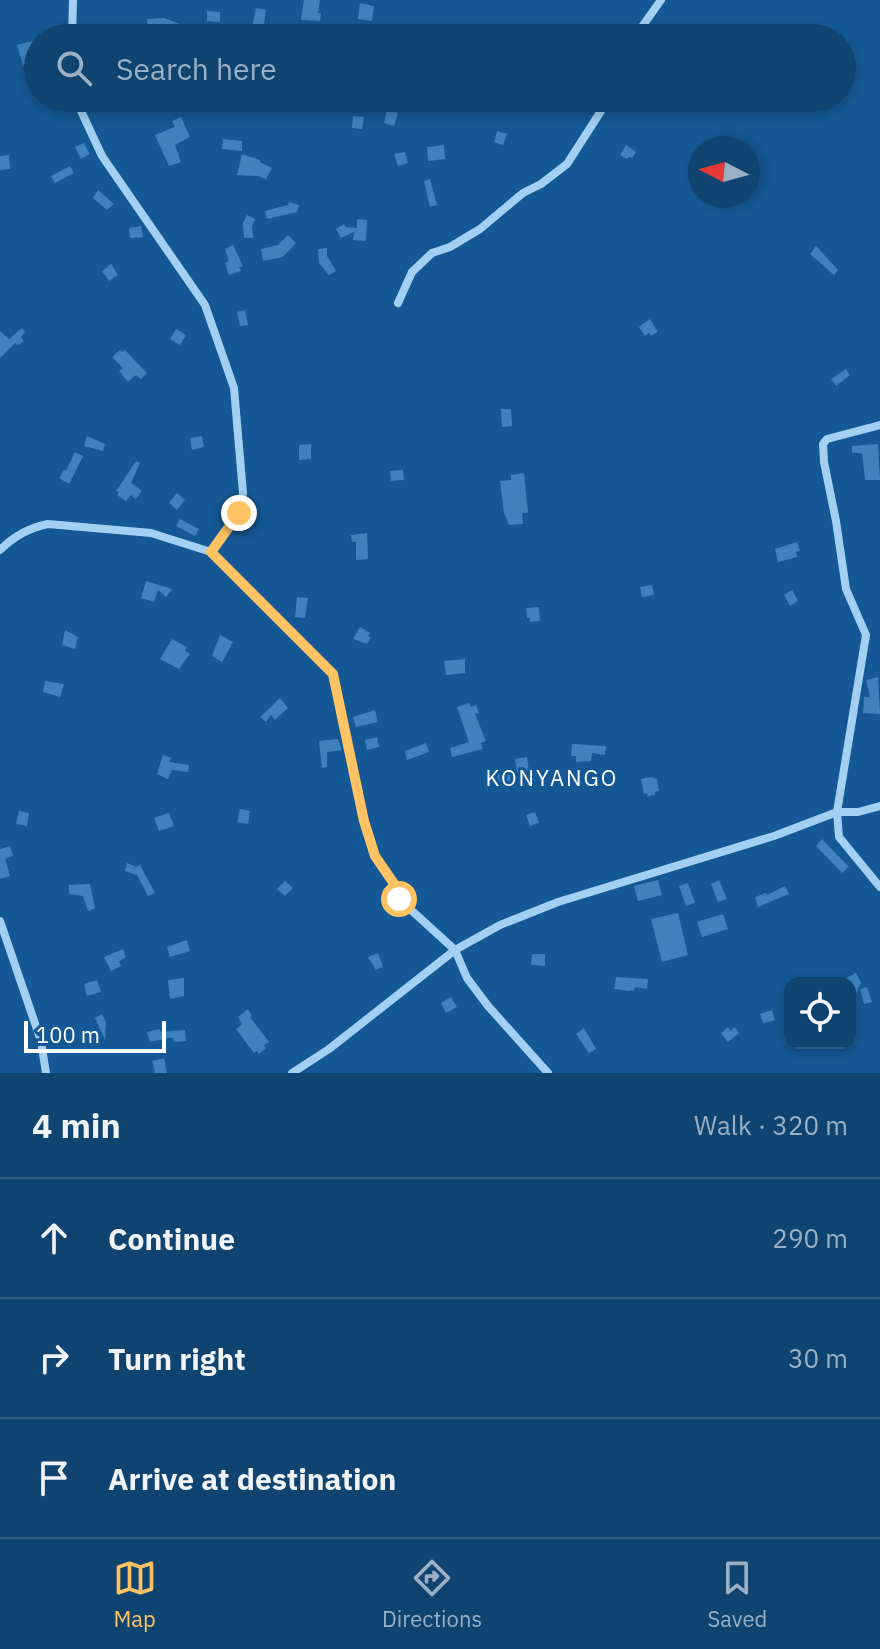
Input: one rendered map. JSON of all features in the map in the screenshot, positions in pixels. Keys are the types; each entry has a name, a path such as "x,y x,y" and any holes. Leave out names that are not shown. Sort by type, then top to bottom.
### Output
{"street":[{"path":"72,24 73,0"},
{"path":"644,24 661,0"},
{"path":"82,112 102,156 205,305 234,388 243,493 239,513 211,552"},
{"path":"398,303 412,272 432,253 450,247 480,229 523,193 567,164 600,112"},
{"path":"880,425 827,439 823,444 846,589 866,635 837,812 839,837 880,887"},
{"path":"0,550 31,527 48,524 151,533 211,552 333,674 364,821 375,856 397,888 399,899 455,950 474,987 548,1073"},
{"path":"292,1073 329,1049 455,950 500,925 558,902 774,836 837,812 858,812 880,806"},
{"path":"0,921 41,1041 46,1073"}],"building":[{"path":"304,0 320,0 320,21 301,20"},
{"path":"360,3 374,6 372,21 358,19"},
{"path":"256,8 266,10 264,24 253,24"},
{"path":"207,11 220,12 220,22 207,21"},
{"path":"164,18 180,24 147,24 147,19"},
{"path":"24,43 24,65 23,65 17,45"},
{"path":"386,112 398,113 394,126 384,123"},
{"path":"353,116 364,117 362,129 352,128"},
{"path":"181,117 190,137 175,145 181,162 169,166 155,135 175,127 172,121"},
{"path":"497,131 507,134 503,145 494,142"},
{"path":"223,139 242,141 242,151 222,149"},
{"path":"84,143 90,154 81,159 75,147"},
{"path":"444,145 445,159 428,161 427,147"},
{"path":"626,145 636,152 632,158 620,155"},
{"path":"405,152 408,163 398,166 394,154"},
{"path":"242,154 272,168 266,179 237,175"},
{"path":"9,155 10,169 0,170 0,156"},
{"path":"70,166 74,173 55,183 51,176"},
{"path":"430,179 437,205 430,207 424,181"},
{"path":"98,190 114,204 107,210 93,198"},
{"path":"289,202 299,205 297,212 267,219 265,211 288,205"},
{"path":"247,215 255,219 253,238 244,238 243,223"},
{"path":"357,219 367,220 366,241 353,240 354,232 341,238 336,229 344,224 357,228"},
{"path":"141,226 143,237 130,238 129,228"},
{"path":"288,235 296,243 283,257 263,261 261,249 278,245"},
{"path":"233,245 243,266 239,267 241,271 229,275 225,249"},
{"path":"816,246 838,270 834,275 810,254"},
{"path":"327,248 327,256 336,271 329,275 319,263 318,249"},
{"path":"111,264 118,275 109,281 102,271"},
{"path":"245,310 248,325 240,326 237,312"},
{"path":"650,319 658,332 645,336 639,327"},
{"path":"22,328 24,341 18,345 15,343 0,358 0,331 9,339"},
{"path":"176,329 186,335 180,345 170,339"},
{"path":"125,350 147,373 141,379 136,375 128,382 119,371 123,368 112,357"},
{"path":"846,369 850,375 836,386 831,379"},
{"path":"501,409 511,409 512,426 502,427"},
{"path":"87,436 105,444 103,451 84,446"},
{"path":"202,436 204,447 192,450 190,438"},
{"path":"311,444 311,459 299,460 299,445"},
{"path":"878,444 880,480 865,480 862,453 852,453 852,446"},
{"path":"75,452 83,456 69,484 59,478"},
{"path":"136,461 140,463 131,483 142,491 136,499 131,495 126,501 116,491"},
{"path":"403,470 404,480 391,481 390,471"},
{"path":"524,473 528,513 522,513 523,524 509,525 504,513 500,481 511,480 511,475"},
{"path":"177,493 185,500 177,510 169,503"},
{"path":"180,519 199,529 195,536 176,526"},
{"path":"367,533 368,559 356,560 356,542 352,542 351,535"},
{"path":"797,542 800,551 796,552 797,557 778,562 775,549"},
{"path":"146,581 172,589 166,597 158,590 154,602 141,598"},
{"path":"652,585 654,595 642,597 640,587"},
{"path":"792,590 798,601 790,606 784,595"},
{"path":"297,597 308,598 305,618 295,617"},
{"path":"539,607 540,621 530,622 526,608"},
{"path":"360,627 370,633 367,644 353,639"},
{"path":"65,630 78,637 75,649 62,645"},
{"path":"220,635 233,642 222,662 212,656"},
{"path":"172,639 187,647 185,651 190,654 179,669 160,659"},
{"path":"465,659 465,673 446,675 444,661"},
{"path":"878,677 880,714 863,713 864,697 870,697 866,680"},
{"path":"45,681 64,684 60,697 43,692"},
{"path":"280,698 288,708 275,720 271,715 266,722 260,717"},
{"path":"469,703 471,707 476,705 479,713 475,714 486,741 481,743 483,749 452,757 450,748 469,742 457,707"},
{"path":"375,710 378,722 356,727 353,717"},
{"path":"377,737 379,747 367,750 365,740"},
{"path":"338,739 342,750 327,752 327,767 322,768 319,741"},
{"path":"426,743 429,752 407,760 405,751"},
{"path":"572,744 606,746 605,755 592,753 591,761 576,762 576,756 571,756"},
{"path":"163,755 171,758 169,762 189,765 188,772 172,770 168,779 157,774"},
{"path":"527,757 529,771 517,773 515,759"},
{"path":"512,771 513,783 500,784 497,775"},
{"path":"641,779 657,779 659,791 648,796 644,794"},
{"path":"240,809 250,811 248,824 237,822"},
{"path":"19,811 29,813 27,826 16,824"},
{"path":"535,812 539,823 530,826 526,815"},
{"path":"169,813 174,826 159,831 154,818"},
{"path":"822,839 849,867 842,873 816,846"},
{"path":"10,846 13,856 5,859 10,876 0,879 0,849"},
{"path":"127,863 137,867 140,865 155,893 148,896 137,875 125,871"},
{"path":"658,880 662,895 638,901 634,886"},
{"path":"719,880 727,899 718,902 711,884"},
{"path":"285,881 293,888 285,896 277,889"},
{"path":"688,883 695,903 686,906 679,886"},
{"path":"90,884 95,908 88,911 83,896 69,894 69,885"},
{"path":"785,886 789,894 758,907 755,897"},
{"path":"678,913 688,955 662,962 651,919"},
{"path":"723,914 728,929 702,937 697,922"},
{"path":"187,940 190,951 170,957 167,947"},
{"path":"123,949 126,957 119,961 121,966 111,971 104,957"},
{"path":"378,953 383,967 376,970 368,957"},
{"path":"532,954 545,954 545,966 531,965"},
{"path":"856,973 861,983 856,994 856,977 848,977"},
{"path":"616,977 648,979 647,989 614,989"},
{"path":"184,978 184,996 170,999 168,980"},
{"path":"97,980 101,992 87,996 84,984"},
{"path":"867,987 872,1002 864,1004 860,989"},
{"path":"451,997 457,1007 446,1013 441,1003"},
{"path":"248,1009 250,1017 269,1042 259,1054 257,1051 254,1053 236,1029 242,1024 238,1017"},
{"path":"772,1010 775,1020 763,1023 760,1014"},
{"path":"102,1014 106,1022 105,1040 95,1018"},
{"path":"728,1027 730,1031 735,1027 739,1033 728,1042 721,1033"},
{"path":"584,1028 596,1049 589,1053 576,1034"},
{"path":"160,1029 161,1032 185,1030 186,1041 174,1042 173,1038 168,1038 150,1042 147,1032"},
{"path":"164,1058 167,1073 155,1073 152,1061"}],"district":[{"name":"KONYANGO","path":"552,777"}],"route":[{"path":"239,513 211,552 333,674 364,821 375,856 397,888 399,899"}]}
